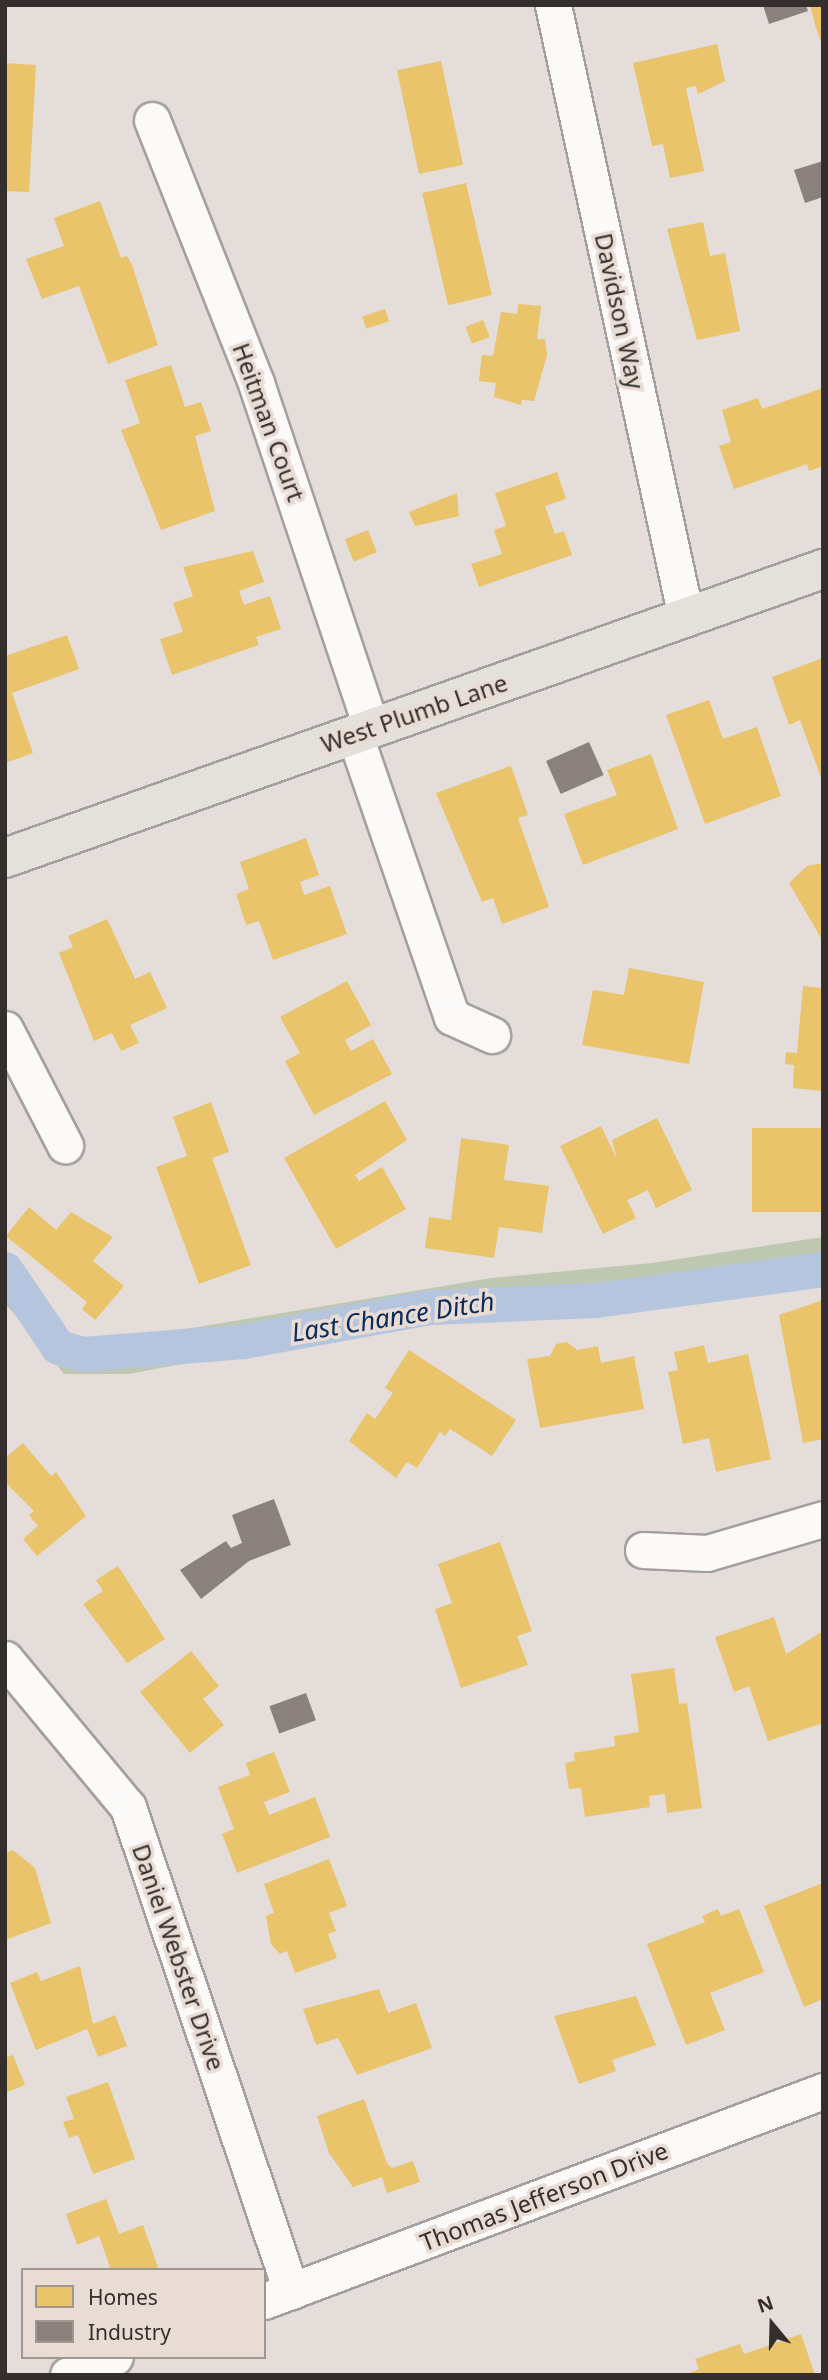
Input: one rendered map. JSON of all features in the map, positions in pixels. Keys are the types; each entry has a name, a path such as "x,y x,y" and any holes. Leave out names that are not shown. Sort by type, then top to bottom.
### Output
{"main road":[{"name":"West Plumb Lane","path":"5,858 823,569"}],"street":[{"name":"Davidson Way","path":"554,5 686,617"},
{"name":"Heitman Court","path":"152,120 260,396 452,1017 492,1035"},
{"path":"5,1029 65,1145"},
{"path":"643,1550 707,1553 823,1520"},
{"name":"Daniel Webster Drive","path":"5,1658 128,1807 278,2296"},
{"name":"Thomas Jefferson Drive","path":"278,2296 823,2091"},
{"path":"68,2375 109,2359"}],"green space":[{"path":"823,1237 823,1275 589,1309 475,1315 362,1330 129,1374 64,1374 5,1303 5,1261 61,1341 91,1345 491,1278 652,1263"}],"building: Homes":[{"path":"810,5 823,5 823,47 816,28"},
{"path":"717,44 725,81 698,94 696,86 686,88 704,171 670,178 663,144 652,146 633,63"},
{"path":"441,61 463,165 419,174 397,70"},
{"path":"5,63 36,65 29,192 5,191"},
{"path":"466,183 492,295 448,305 422,193"},
{"path":"100,201 121,258 127,256 132,265 158,345 108,364 79,286 42,299 26,259 64,246 54,218"},
{"path":"703,222 710,256 725,253 740,331 697,340 667,229"},
{"path":"518,304 541,306 537,339 545,339 547,355 534,401 522,400 521,405 494,397 496,383 479,381 482,355 493,356 501,312 517,314"},
{"path":"385,309 389,321 366,329 362,316"},
{"path":"483,320 490,337 472,344 465,327"},
{"path":"171,365 185,407 201,402 211,431 195,436 215,511 161,530 121,430 140,423 125,380"},
{"path":"823,388 823,466 809,471 807,464 734,489 719,446 731,442 722,410 758,398 762,409"},
{"path":"557,472 566,499 545,506 555,534 564,531 572,555 479,587 471,564 502,554 494,530 506,526 495,493"},
{"path":"457,493 459,516 415,526 409,512"},
{"path":"368,530 377,552 354,562 345,539"},
{"path":"253,551 264,582 239,591 244,605 270,596 281,629 256,637 259,645 172,675 160,639 183,632 173,603 193,596 183,567"},
{"path":"67,635 79,669 12,693 33,753 5,763 5,656"},
{"path":"823,658 822,780 800,720 789,725 772,677"},
{"path":"709,700 723,739 757,727 781,796 705,824 666,715"},
{"path":"651,754 678,829 583,865 564,814 617,795 607,770"},
{"path":"511,766 528,815 518,818 549,907 502,924 493,898 482,902 436,793"},
{"path":"306,838 319,875 300,882 304,895 330,886 347,934 273,960 259,921 246,925 236,894 249,889 240,862"},
{"path":"823,863 821,938 789,883 807,866"},
{"path":"107,919 135,979 150,972 167,1008 130,1025 139,1043 121,1051 112,1033 94,1041 59,953 73,947 68,936"},
{"path":"629,968 704,982 689,1064 582,1045 593,990 624,995"},
{"path":"347,981 371,1025 345,1040 351,1051 373,1039 392,1074 314,1115 285,1061 300,1053 280,1017"},
{"path":"803,986 823,988 823,1091 793,1088 794,1065 785,1064 786,1052 797,1053"},
{"path":"385,1101 407,1140 355,1175 359,1181 382,1167 406,1209 336,1249 284,1158"},
{"path":"211,1102 229,1152 212,1158 251,1265 199,1284 156,1167 187,1156 173,1117"},
{"path":"657,1118 692,1190 656,1208 648,1190 627,1200 636,1218 603,1234 560,1146 601,1126 617,1159 612,1140"},
{"path":"752,1128 823,1128 823,1212 752,1212"},
{"path":"461,1138 509,1145 504,1180 549,1186 542,1233 499,1227 494,1258 425,1248 429,1217 451,1220"},
{"path":"29,1207 56,1230 71,1212 113,1237 93,1261 124,1286 95,1320 82,1309 87,1302 6,1236"},
{"path":"823,1300 823,1439 803,1443 779,1315"},
{"path":"567,1342 577,1350 598,1346 601,1363 634,1356 644,1409 540,1428 527,1359 550,1356 556,1344"},
{"path":"704,1345 708,1363 748,1354 771,1459 716,1472 709,1438 683,1444 668,1372 678,1370 674,1352"},
{"path":"409,1350 516,1420 492,1456 450,1429 445,1436 440,1432 417,1468 407,1462 396,1478 349,1441 367,1413 375,1419 393,1393 385,1388"},
{"path":"23,1443 51,1476 56,1472 86,1516 37,1556 23,1539 38,1526 29,1515 34,1511 5,1482 5,1458"},
{"path":"500,1542 532,1631 517,1636 528,1665 461,1688 435,1609 452,1603 438,1564"},
{"path":"118,1566 165,1639 127,1663 83,1604 103,1591 96,1580"},
{"path":"774,1617 786,1654 823,1631 823,1723 768,1741 749,1686 734,1692 715,1637"},
{"path":"191,1651 219,1686 203,1699 224,1725 190,1753 140,1692"},
{"path":"674,1668 679,1704 687,1703 702,1808 667,1813 665,1794 649,1796 650,1807 585,1817 581,1788 569,1789 565,1763 575,1761 574,1753 615,1746 614,1736 639,1732 631,1674"},
{"path":"274,1752 290,1792 264,1802 269,1815 315,1797 330,1837 237,1873 222,1834 234,1829 218,1787 250,1775 246,1763"},
{"path":"13,1850 35,1868 51,1923 5,1940 5,1853"},
{"path":"329,1859 347,1906 329,1913 336,1931 328,1934 337,1958 295,1973 287,1951 280,1954 271,1944 266,1916 274,1913 264,1884"},
{"path":"823,1883 823,1999 804,2007 764,1906"},
{"path":"718,1909 721,1916 739,1909 764,1972 710,1993 725,2030 686,2045 647,1944 705,1922 702,1916"},
{"path":"80,1966 93,2024 115,2015 127,2046 98,2057 87,2029 36,2050 10,1983 37,1972 41,1981"},
{"path":"379,1989 388,2013 416,2003 432,2048 357,2075 338,2038 316,2045 303,2009"},
{"path":"636,1996 656,2045 612,2060 616,2071 579,2084 554,2016"},
{"path":"13,2055 25,2085 5,2093 5,2058"},
{"path":"108,2082 135,2159 93,2174 78,2135 69,2138 63,2122 74,2119 66,2097"},
{"path":"364,2099 387,2163 392,2168 413,2161 420,2182 387,2193 382,2177 353,2187 329,2153 317,2116"},
{"path":"106,2199 119,2234 143,2225 158,2268 110,2268 99,2236 77,2245 66,2214"},
{"path":"801,2334 815,2375 684,2375 699,2369 695,2359 740,2344 744,2354"}],"building: Industry":[{"path":"763,5 806,5 808,11 769,24"},
{"path":"823,161 823,197 805,203 794,170"},
{"path":"589,742 604,775 561,794 546,761"},
{"path":"274,1499 291,1545 249,1561 201,1599 180,1570 226,1541 231,1548 242,1543 232,1515"},
{"path":"306,1693 316,1720 279,1734 269,1706"}],"waterway":[{"name":"Last Chance Ditch","path":"5,1269 58,1347 83,1354 243,1341 430,1307 595,1300 823,1269"}]}
